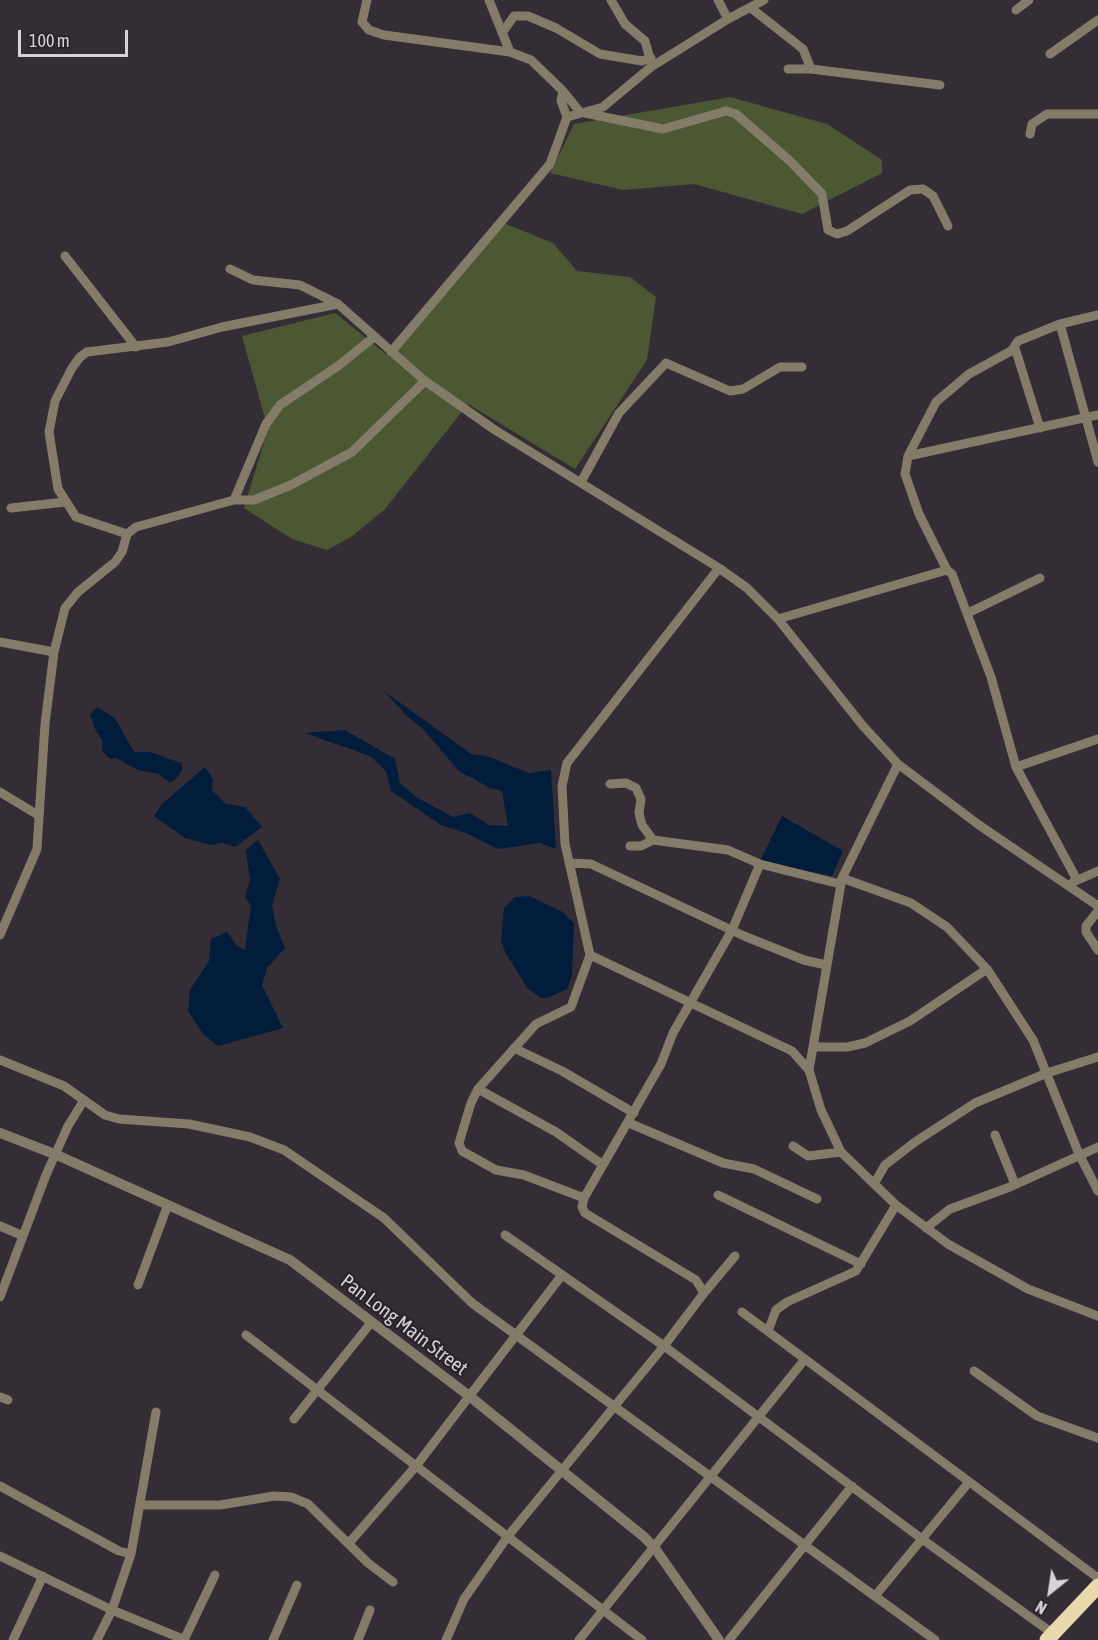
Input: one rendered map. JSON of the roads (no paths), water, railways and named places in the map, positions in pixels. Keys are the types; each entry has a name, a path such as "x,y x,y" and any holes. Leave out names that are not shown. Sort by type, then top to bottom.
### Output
{"highway":[{"path":"1050,1636 1098,1586"}],"street":[{"path":"367,0 363,22 369,30 384,35 510,52 531,60 564,91 580,112 663,129 726,111 736,114 790,161 822,194 828,230 837,234 848,231 910,190 923,189 933,196 948,226"},
{"path":"489,0 510,52"},
{"path":"611,0 625,24 645,41 651,63"},
{"path":"718,0 728,19"},
{"path":"567,117 603,108 651,63 764,0"},
{"path":"1016,10 1029,0"},
{"path":"751,8 803,50 811,69"},
{"path":"502,33 514,16 528,16 556,28 600,54 651,63"},
{"path":"1050,54 1098,20"},
{"path":"788,69 811,69 940,85"},
{"path":"391,352 550,164 567,117 561,101 564,91"},
{"path":"1030,134 1032,124 1047,114 1098,114"},
{"path":"64,256 136,347"},
{"path":"230,269 253,280 300,285 338,304 424,381 495,430 719,568 747,588 778,619 862,726 898,764 979,825 1072,882 1098,906"},
{"path":"127,534 76,517 58,489 49,432 55,401 72,368 87,352 168,342 222,327 338,304"},
{"path":"1040,428 1015,348 1018,340 1060,324 1098,315"},
{"path":"1060,324 1098,462"},
{"path":"234,501 266,424 280,405 338,366 374,337"},
{"path":"1015,348 969,374 936,402 908,456 905,474 919,514 947,570 952,574 968,613 991,677 1016,766 1072,882"},
{"path":"581,482 619,413 666,363 730,391 743,389 780,367 802,367"},
{"path":"0,935 37,849 38,815 54,652 65,608 78,591 115,562 122,552 127,534 136,527 234,501 254,500 291,485 352,452 424,381"},
{"path":"908,456 1098,415"},
{"path":"11,508 65,502"},
{"path":"584,1198 524,1175 496,1170 462,1151 459,1143 471,1103 478,1089 536,1024 571,1006 590,955 565,844 562,786 567,763 719,568"},
{"path":"778,619 947,570"},
{"path":"968,613 1040,578"},
{"path":"0,642 54,652"},
{"path":"1016,766 1098,739"},
{"path":"809,1070 841,881 898,764"},
{"path":"610,784 626,783 636,788 641,799 639,813 642,825 653,840"},
{"path":"0,792 38,815"},
{"path":"630,846 641,846 653,840 728,850 760,864 841,881 911,903 948,927 987,969 1033,1040 1079,1154 1098,1191"},
{"path":"569,863 591,864 732,930 804,960 826,965"},
{"path":"704,1293 696,1280 582,1210 584,1198 629,1123 690,1002 732,930 760,864"},
{"path":"1072,882 1098,871"},
{"path":"1098,911 1086,926 1086,932 1098,950"},
{"path":"590,955 792,1051 809,1070 821,1110 841,1152 896,1205 948,1244 1028,1289 1098,1316"},
{"path":"814,1047 846,1047 865,1043 910,1021 987,969"},
{"path":"514,1048 562,1071 634,1113"},
{"path":"874,1184 885,1165 975,1103 1047,1073 1098,1057"},
{"path":"0,1060 64,1086 105,1115 119,1119 189,1124 250,1137 284,1150 384,1218 472,1303 710,1474 935,1640"},
{"path":"478,1089 556,1132 603,1165"},
{"path":"0,1297 21,1235 68,1126 84,1101"},
{"path":"629,1123 723,1163 754,1169 817,1199"},
{"name":"Pan Long Main Street","path":"0,1133 57,1155 167,1207 290,1260 370,1324 468,1395 654,1547 719,1640"},
{"path":"995,1135 1016,1184"},
{"path":"793,1146 808,1156 841,1152"},
{"path":"926,1228 950,1209 1016,1184 1098,1147"},
{"path":"718,1195 861,1264"},
{"path":"768,1331 776,1310 787,1302 849,1276 861,1264 896,1205"},
{"path":"138,1286 167,1207"},
{"path":"0,1227 21,1235"},
{"path":"505,1235 664,1346 1050,1636"},
{"path":"446,1640 464,1599 508,1536 735,1256"},
{"path":"349,1544 416,1466 468,1395 562,1275"},
{"path":"742,1312 1098,1578"},
{"path":"294,1419 370,1324"},
{"path":"246,1335 642,1640"},
{"path":"579,1640 710,1474 805,1359"},
{"path":"974,1371 1037,1416 1098,1438"},
{"path":"97,1640 112,1610 131,1554 142,1505 156,1412"},
{"path":"875,1596 969,1482"},
{"path":"0,1486 119,1551 131,1554"},
{"path":"729,1640 852,1486"},
{"path":"142,1505 220,1505 274,1496 291,1497 308,1504 393,1582"},
{"path":"0,1556 112,1610 184,1640 215,1575"},
{"path":"13,1640 43,1576"},
{"path":"273,1640 297,1585"},
{"path":"358,1640 370,1611"}],"water":[{"path":"384,691 471,754 487,756 529,773 551,770 556,849 540,843 498,849 466,833 441,825 391,791 386,771 370,756 305,733 345,730 395,759 400,783 416,797 453,817 470,813 489,825 508,826 502,791 490,788 459,771 424,730 408,717"},
{"path":"97,707 115,718 134,752 150,752 181,763 183,768 178,777 170,783 159,774 138,770 116,758 110,759 102,751 103,741 96,731 90,714"},
{"path":"205,767 213,779 212,790 226,804 245,807 262,827 235,847 222,843 211,845 185,838 154,816 162,804"},
{"path":"782,816 843,851 832,876 760,861"},
{"path":"258,840 280,879 272,905 276,926 285,948 267,968 262,985 283,1028 218,1046 204,1035 188,1011 190,990 209,961 211,939 227,932 237,946 245,950 251,906 245,897 250,880 246,850"},
{"path":"529,896 561,911 574,923 572,976 567,989 547,998 541,998 528,989 506,954 501,941 504,908 515,897"}]}
